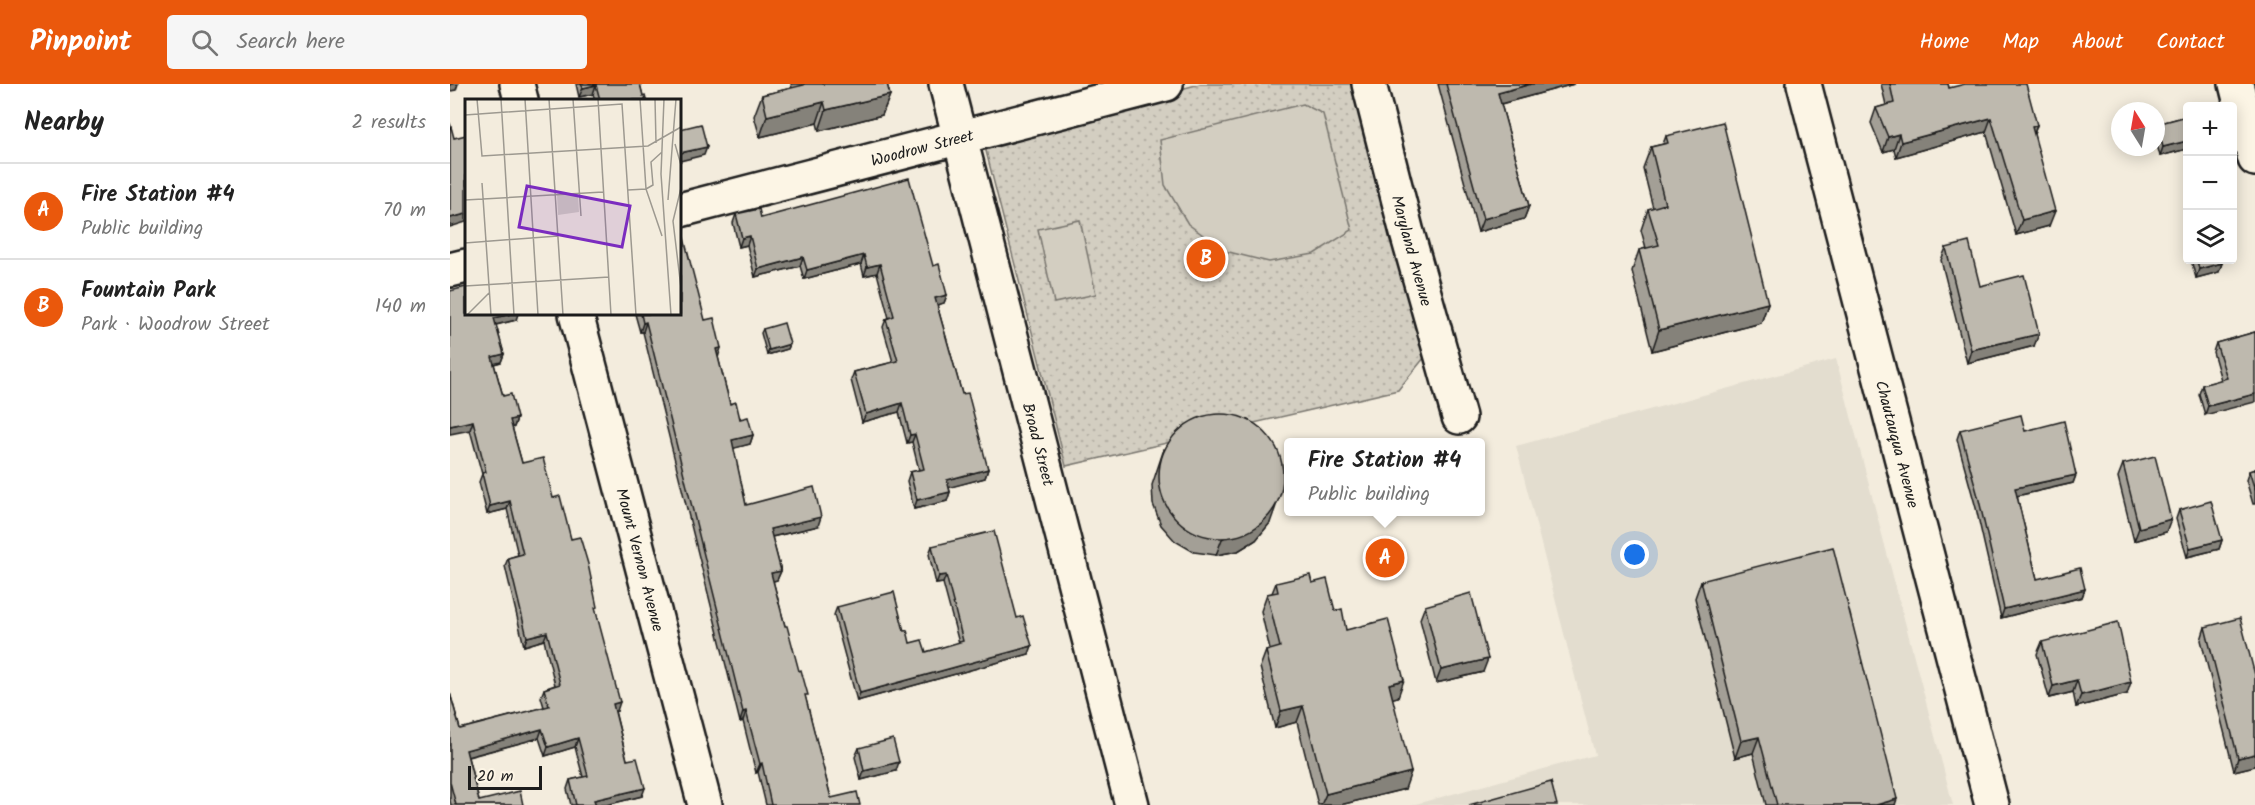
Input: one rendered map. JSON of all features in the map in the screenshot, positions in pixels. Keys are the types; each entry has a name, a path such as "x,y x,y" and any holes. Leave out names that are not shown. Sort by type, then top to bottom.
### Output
{"street":[{"path":"517,84 521,99"},
{"name":"Broad Street","path":"946,84 1132,805"},
{"name":"Woodrow Street","path":"681,210 1166,84"},
{"name":"Maryland Avenue","path":"1369,84 1407,233 1459,417"},
{"name":"Chautauqua Avenue","path":"1804,84 1992,805"},
{"path":"2236,84 2255,159"},
{"path":"450,270 465,266"},
{"name":"Mount Vernon Avenue","path":"576,315 705,805"}],"shaded area":[{"path":"1200,84 1355,84 1424,358 1398,390 1066,466 986,151 989,145 1000,136"},
{"path":"1303,104 1323,114 1352,230 1314,254 1269,262 1225,251 1188,224 1165,185 1160,140"},
{"path":"1080,220 1096,294 1054,303 1038,229"},
{"path":"1836,359 1953,805 1412,805 1595,755 1516,446"}],"building":[{"path":"581,84 640,84 646,99 600,99 596,85 583,88"},
{"path":"804,84 887,84 890,95 826,110 824,102 767,116 762,95"},
{"path":"1446,84 1531,84 1498,93 1529,206 1483,219"},
{"path":"1890,84 1948,84 1949,88 1965,84 2026,84 2037,125 2032,127 2055,211 2022,220 1991,118 1901,142 1899,134 1888,137 1876,108 1894,103"},
{"path":"2183,117 2183,142 2165,146 2165,122"},
{"path":"1723,122 1768,303 1659,330 1639,250 1659,245 1648,209 1665,204 1651,147 1668,143 1666,136"},
{"path":"450,123 454,138 465,135 465,214 450,218"},
{"path":"701,124 707,147 681,153 681,129"},
{"path":"909,178 933,266 939,264 947,295 935,298 962,394 968,393 988,469 947,480 950,492 917,500 910,472 924,469 915,434 910,435 902,403 866,414 854,372 898,361 886,319 894,316 880,264 867,267 864,255 807,270 803,257 758,269 750,236 742,238 736,214 759,209 761,218"},
{"path":"684,238 705,320 714,318 721,348 716,349 730,404 736,402 740,419 748,417 753,435 732,440 746,505 814,487 821,517 770,529 781,571 771,573 785,626 787,626 808,695 805,695 831,798 857,792 860,805 771,805 762,763 760,764 746,711 743,712 646,322 643,323 641,315 681,315 681,240"},
{"path":"1969,242 1980,286 2024,275 2039,334 1971,350 1946,248"},
{"path":"2198,264 2218,264 2199,269"},
{"path":"465,287 465,315 507,315 494,318 504,354 492,357 503,396 511,394 517,418 510,420 522,463 543,458 553,498 560,496 571,539 580,537 588,564 597,607 595,608 620,702 613,704 627,760 637,758 645,788 594,800 596,805 576,805 570,780 588,776 578,738 548,747 542,729 466,750 479,801 520,791 523,805 456,805 450,782 450,693 460,729 549,706 544,689 560,684 547,632 527,637 508,558 523,554 510,501 490,506 482,473 486,472 473,421 450,426 450,291"},
{"path":"784,323 790,344 769,350 763,329"},
{"path":"2255,332 2255,394 2208,406 2202,385 2227,378 2216,343"},
{"path":"1221,414 1245,418 1265,432 1279,452 1283,476 1279,500 1265,520 1245,534 1221,538 1197,534 1177,520 1163,500 1159,476 1163,452 1177,432 1197,418"},
{"path":"2021,415 2025,431 2064,421 2076,475 2015,488 2037,579 2080,568 2085,589 2004,609 1960,430"},
{"path":"2155,456 2171,519 2139,528 2123,464"},
{"path":"2255,469 2255,490 2249,471"},
{"path":"2211,501 2222,540 2190,548 2179,510"},
{"path":"994,531 1017,618 1023,616 1032,646 860,693 837,607 894,592 904,631 907,630 910,643 922,640 926,652 963,641 946,575 939,576 932,546"},
{"path":"1833,547 1897,799 1876,805 1777,805 1759,737 1741,741 1701,581"},
{"path":"1310,575 1312,583 1327,579 1335,611 1342,609 1346,630 1388,619 1404,680 1389,684 1411,772 1326,794 1303,706 1281,711 1266,651 1280,647 1267,594 1278,592 1276,583"},
{"path":"1471,593 1488,659 1441,670 1425,606"},
{"path":"2240,618 2255,675 2255,754 2238,758 2205,627"},
{"path":"2118,622 2131,682 2081,695 2077,680 2053,686 2042,642"},
{"path":"893,739 899,762 864,771 859,748"},
{"path":"1551,782 1557,805 1469,805"}],"place":[{"name":"Fountain Park","path":"1206,259"},
{"name":"Fire Station #4","path":"1385,558"}]}
